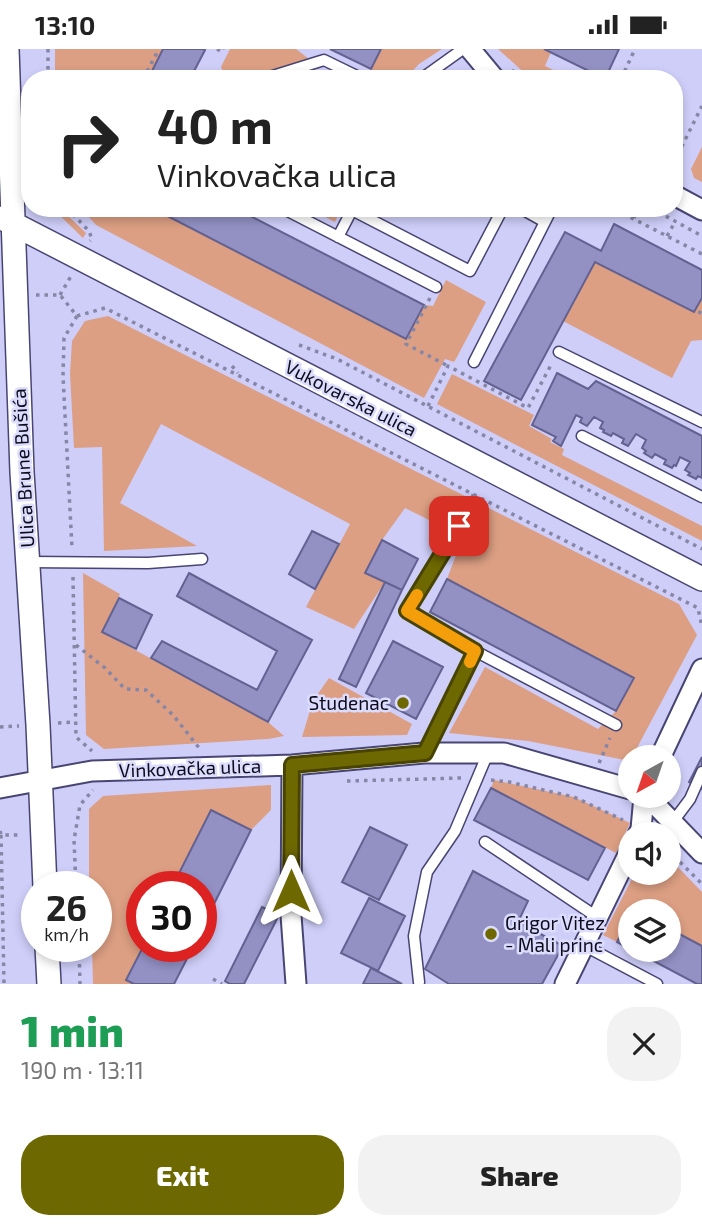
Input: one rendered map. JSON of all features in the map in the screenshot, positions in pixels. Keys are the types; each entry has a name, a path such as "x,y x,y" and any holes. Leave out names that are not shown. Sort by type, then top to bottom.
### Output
{"street":[{"name":"Ulica Brune Bušića","path":"7,49 7,220 44,871"},
{"path":"470,49 488,70"},
{"path":"683,200 702,210"},
{"name":"Vukovarska ulica","path":"7,220 702,579"},
{"path":"667,745 700,681"},
{"name":"Vinkovačka ulica","path":"0,788 92,771 292,765 425,753 504,754 618,786"},
{"path":"292,765 291,915 296,984"},
{"path":"659,809 671,822"},
{"path":"681,832 702,853"},
{"path":"565,984 618,875"},
{"path":"48,962 49,984"}],"lane":[{"path":"434,70 463,49"},
{"path":"292,70 324,60 345,70"},
{"path":"299,217 436,287"},
{"path":"338,237 348,217"},
{"path":"367,217 470,271 498,217"},
{"path":"536,217 545,222"},
{"path":"474,362 548,217"},
{"path":"559,352 702,422"},
{"path":"582,436 702,497"},
{"path":"459,526 407,611 475,651 616,726"},
{"path":"27,562 148,563 202,559"},
{"path":"425,753 475,651"},
{"path":"419,982 414,936 427,872 455,831 488,753"},
{"path":"673,822 690,799 702,772"},
{"path":"485,842 597,917"},
{"path":"585,946 657,984"}],"path":[{"path":"48,49 48,69"},
{"path":"148,70 159,49"},
{"path":"217,49 223,49"},
{"path":"625,70 635,49"},
{"path":"48,69 51,63"},
{"path":"683,145 702,106"},
{"path":"666,217 702,236"},
{"path":"634,218 702,254"},
{"path":"667,236 675,222"},
{"path":"92,239 104,245"},
{"path":"426,306 407,344 528,408 559,352"},
{"path":"77,316 104,308 698,608"},
{"path":"699,314 702,308"},
{"path":"170,341 180,339"},
{"path":"293,343 337,359 702,548"},
{"path":"232,366 239,375"},
{"path":"428,406 449,366"},
{"path":"459,526 474,493"},
{"path":"702,600 698,608 702,627"},
{"path":"74,644 105,668 125,689 146,690 173,715 215,767"},
{"path":"592,778 616,726"},
{"path":"342,782 461,777 509,782 574,797 621,822"},
{"path":"1,835 4,984"},
{"path":"681,864 702,884"},
{"path":"79,962 80,984"},
{"path":"213,979 222,984"}],"shaded area":[{"path":"55,49 163,49 152,70 55,70"},
{"path":"230,49 296,49 309,59 273,70 222,70 221,67"},
{"path":"330,49 442,49 413,70 371,70"},
{"path":"498,49 544,49 551,52 545,66 553,70 521,70"},
{"path":"702,147 702,182 694,178 691,169"},
{"path":"61,217 69,217 86,233 83,238"},
{"path":"89,217 169,217 406,339 424,305 433,306 446,280 486,302 454,362 445,359 424,398 96,225"},
{"path":"595,262 694,312 702,298 702,340 691,341 672,378 563,321"},
{"path":"108,316 679,604 697,635 639,745 618,745 618,759 528,741 449,733 485,667 598,729 616,711 634,678 447,579 463,537 405,508 382,540 385,582 354,629 306,607 350,524 161,424 120,503 197,546 104,551 102,447 74,448 70,374 72,341 85,321"},
{"path":"452,374 534,415 529,426 564,449 562,455 702,526 702,541 437,404"},
{"path":"83,573 120,594 102,632 268,722 284,736 104,749 86,735"},
{"path":"329,678 412,724 407,735 302,737 313,701"},
{"path":"494,780 574,797 628,822 618,822 616,853 491,788"},
{"path":"271,785 271,810 251,830 211,810 180,871 126,871 126,962 135,962 126,980 134,984 93,984 92,962 112,962 112,871 89,871 89,809 103,796"},
{"path":"681,870 702,892 702,946 681,935 681,899 622,899 629,885 681,885"},
{"path":"618,906 617,942 603,935"}],"building":[{"path":"163,49 205,50 195,70 152,70"},
{"path":"330,49 381,49 371,69"},
{"path":"544,49 619,49 609,70 587,70"},
{"path":"169,217 253,217 424,305 406,339"},
{"path":"614,224 702,270 702,298 694,312 595,262 521,400 484,381 565,232 601,251"},
{"path":"557,373 588,389 596,381 702,436 702,478 698,476 696,479 688,475 690,473 685,470 690,462 680,457 672,468 664,464 666,460 655,454 652,458 644,453 646,451 642,448 646,440 636,434 628,446 622,443 624,439 613,433 611,436 603,432 600,428 603,422 594,417 587,426 580,422 582,418 576,415 561,446 553,441 556,437 532,425"},
{"path":"312,531 339,544 315,589 289,574"},
{"path":"382,540 418,559 402,590 365,573"},
{"path":"189,573 312,640 268,722 151,658 162,641 257,690 277,651 177,596"},
{"path":"447,579 634,678 616,711 430,612"},
{"path":"385,582 402,590 356,687 339,679"},
{"path":"119,598 152,615 136,649 102,632"},
{"path":"393,641 443,667 416,719 366,693"},
{"path":"702,757 702,789 689,782"},
{"path":"491,788 605,848 588,880 474,820"},
{"path":"211,810 251,830 217,898 217,871 180,871"},
{"path":"370,827 407,845 379,900 342,882"},
{"name":"Grigor Vitez - Mali princ","path":"473,871 528,901 518,922 563,946 542,984 449,984 425,969"},
{"path":"369,898 405,916 378,971 341,953"},
{"path":"262,907 279,915 244,984 230,984 225,981"},
{"path":"681,935 702,946 702,984 697,984 656,962 681,962"},
{"path":"135,962 185,962 174,984 134,984 126,980"},
{"path":"371,968 402,984 363,984"}],"slow traffic":[{"path":"417,595 407,611 475,651 470,662"}],"place":[{"name":"Studenac","path":"403,703"},
{"name":"Grigor Vitez - Mali princ","path":"491,934"}],"route":[{"path":"291,891 292,765 425,753 475,651 407,611 459,526"}]}
